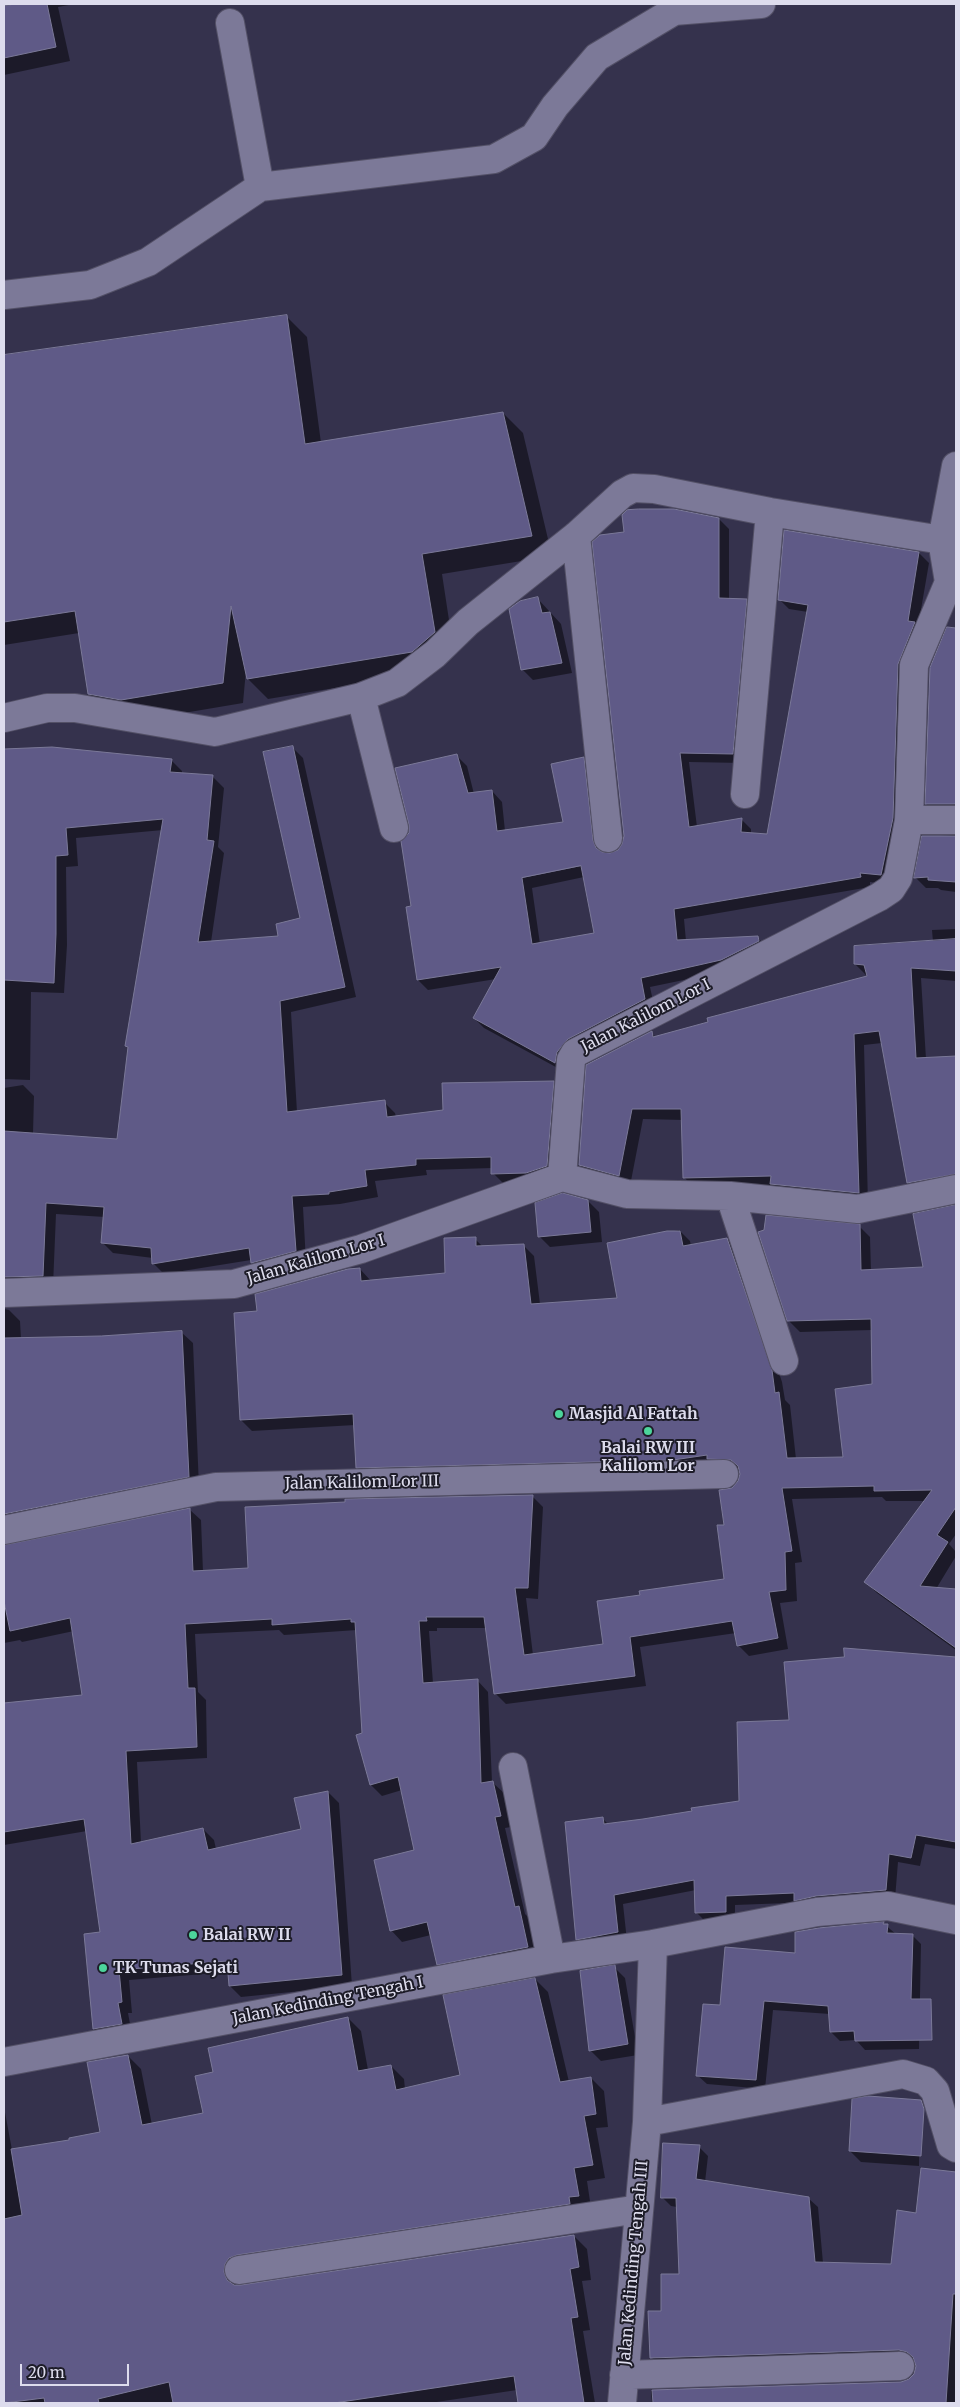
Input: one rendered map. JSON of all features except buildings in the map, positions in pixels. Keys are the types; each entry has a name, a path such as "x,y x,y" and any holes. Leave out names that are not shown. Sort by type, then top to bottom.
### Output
{"street":[{"path":"4,295 90,285 148,262 260,187 494,159 534,137 555,106 597,58 674,11 761,4"},
{"path":"230,23 260,187"},
{"path":"953,583 942,540 956,471"},
{"path":"4,718 47,708 75,708 215,732 361,697 397,683 576,536 622,494 633,488 642,487 770,512 942,540"},
{"path":"745,794 770,512"},
{"path":"576,536 608,838"},
{"name":"Jalan Kalilom Lor I","path":"4,1293 234,1284 361,1249 562,1177 571,1060 575,1053 879,897 890,889 898,878 909,820 914,665 953,583"},
{"path":"361,697 394,828"},
{"path":"909,820 956,820"},
{"path":"562,1177 628,1194 730,1196 858,1209 956,1189"},
{"path":"730,1196 784,1360"},
{"name":"Jalan Kalilom Lor III","path":"4,1530 216,1487 724,1474"},
{"path":"513,1767 551,1959"},
{"name":"Jalan Kedinding Tengah I","path":"4,2062 551,1959 653,1944 817,1912 888,1906 956,1920"},
{"name":"Jalan Kedinding Tengah III","path":"622,2403 647,2122 653,1944"},
{"path":"647,2122 903,2074 926,2081 935,2090 951,2145 956,2148"},
{"path":"239,2270 639,2209"},
{"path":"624,2374 900,2366"}],"place":[{"name":"Masjid Al Fattah","path":"559,1414"},
{"name":"Balai RW III Kalilom Lor","path":"648,1431"},
{"name":"Balai RW II","path":"193,1935"},
{"name":"TK Tunas Sejati","path":"103,1968"}]}
